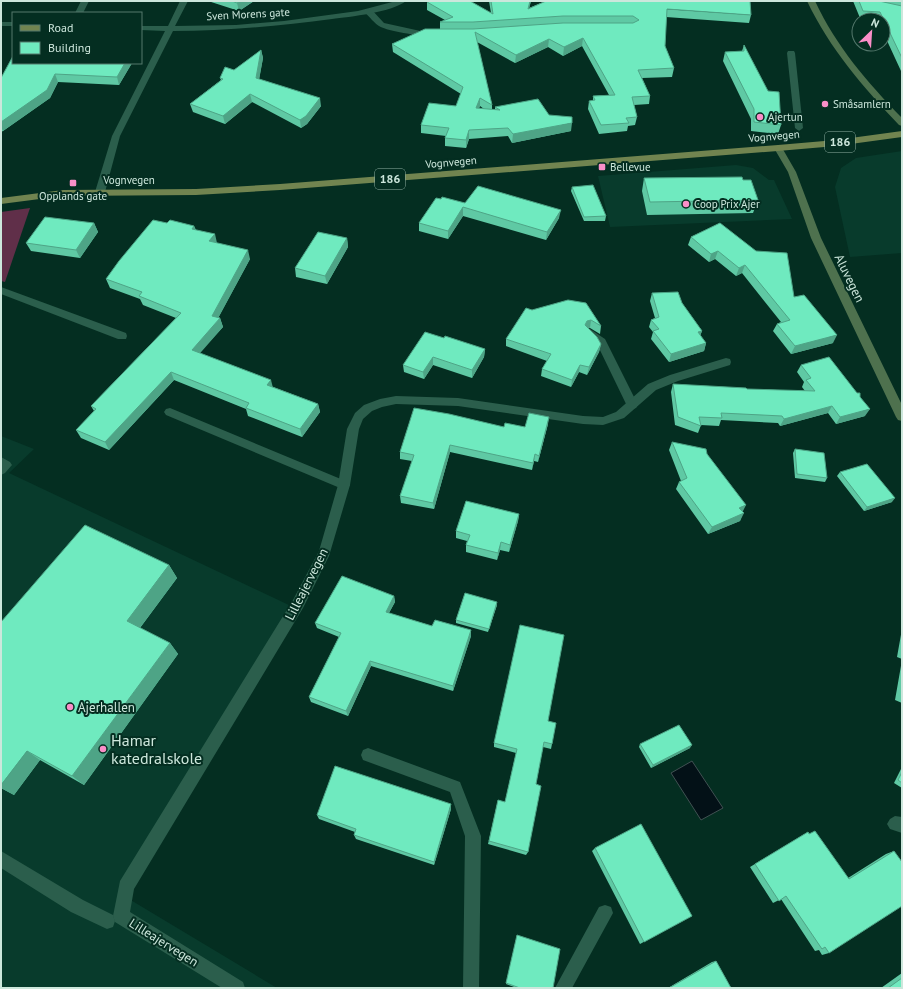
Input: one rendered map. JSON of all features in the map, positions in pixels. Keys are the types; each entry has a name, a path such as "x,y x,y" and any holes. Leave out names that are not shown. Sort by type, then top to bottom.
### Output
{"main road":[{"path":"811,1 835,47 873,93 902,123"},
{"name":"Vognvegen","path":"1,200 63,193 196,192 280,188 836,143 902,134"},
{"name":"Aluvegen","path":"778,148 792,172 816,238 902,417"}],"street":[{"path":"80,12 85,1"},
{"path":"100,192 116,136 184,1"},
{"name":"Sven Morens gate","path":"142,28 170,29 262,26 297,23 388,7 402,1"},
{"path":"368,11 382,25 425,34 441,34"},
{"path":"1,24 12,24"},
{"path":"791,53 799,128"},
{"path":"1,290 122,336"},
{"path":"590,333 601,342 632,405"},
{"name":"Lilleajervegen","path":"237,988 121,916 126,887 298,604 325,552 344,485 353,429 359,416 368,408 380,403 396,400 458,402 583,420 602,421 620,415 652,387 674,378 726,362"},
{"path":"170,412 344,485"},
{"path":"1,462 6,465 1,470"},
{"path":"368,755 454,787 473,836 471,988"},
{"path":"1,859 77,906 107,921"},
{"path":"563,988 605,913"}],"shaded area":[{"path":"902,151 902,253 850,257 835,187 841,168 856,158"},
{"path":"736,165 753,168 769,180 774,180 792,219 610,227 598,176"},
{"path":"30,208 5,282 1,281 1,212"},
{"name":"Hamar katedralskole","path":"1,436 34,449 9,473 291,606 119,893 277,988 1,988"},
{"path":"692,761 723,808 701,820 671,773"}],"building":[{"path":"470,1 493,14 491,1 530,1 528,9 546,1 750,1 751,15 667,9 665,46 674,68 638,70 650,96 632,97 637,117 626,118 629,123 601,125 589,101 595,100 593,96 615,95 583,38 564,47 549,39 516,55 475,32 492,105 480,98 476,108 500,110 495,107 538,99 549,115 572,117 572,123 513,134 508,128 469,130 466,140 445,138 449,128 421,125 429,103 456,106 463,87 392,44 425,29 473,29 563,23 633,23 639,20 633,16 563,16 473,22 440,22 453,17 427,2"},
{"path":"859,1 879,1 902,6 902,58 891,35 891,12 863,11"},
{"path":"744,45 768,91 779,92 781,125 754,122 754,109 725,52 744,51"},
{"path":"261,50 256,78 320,98 306,116 300,120 250,94 223,116 190,104 223,79 220,78 225,67 234,70"},
{"path":"12,58 12,64 124,64 117,77 55,74 47,90 1,122 1,78"},
{"path":"742,177 743,180 751,180 758,200 650,202 644,178"},
{"path":"593,185 606,216 584,217 572,187"},
{"path":"478,186 561,210 547,232 463,207 448,231 419,223 436,198 441,199 442,197 465,203"},
{"path":"45,217 94,223 76,250 26,243"},
{"path":"153,220 167,223 170,220 194,226 192,229 215,234 209,241 248,250 212,316 220,318 192,350 271,380 267,385 318,404 300,429 246,408 249,403 171,372 105,442 76,430 96,409 91,406 181,313 139,296 142,292 106,279"},
{"path":"720,223 756,251 787,253 794,297 804,295 837,335 795,346 777,324 790,320 745,265 739,268 718,251 711,254 691,237"},
{"path":"318,232 347,238 325,276 295,268"},
{"path":"678,292 682,303 702,331 698,332 706,343 671,354 653,331 659,329 651,320 659,317 652,293"},
{"path":"568,300 586,303 601,326 591,320 587,321 585,325 597,337 601,344 589,367 580,365 572,380 542,369 551,354 506,339 526,308 532,310"},
{"path":"425,332 444,338 445,336 485,349 472,370 433,357 423,372 403,365"},
{"path":"829,357 857,393 860,393 860,397 870,409 840,417 832,406 784,419 782,416 721,413 722,418 699,417 701,426 678,417 673,384 747,389 815,391 806,380 811,378 801,365"},
{"path":"414,408 449,414 504,427 505,423 525,427 529,413 549,417 539,456 535,454 533,463 450,445 433,503 400,496 414,455 400,452"},
{"path":"672,442 706,449 707,454 746,505 739,508 744,513 712,527 679,482 687,478"},
{"path":"795,449 824,453 827,478 797,474"},
{"path":"867,464 895,498 867,507 840,472"},
{"path":"466,501 519,514 510,545 501,542 498,553 466,545 470,535 456,531"},
{"name":"Ajerhallen","path":"85,525 169,565 127,621 170,643 72,776 27,751 1,785 1,622"},
{"path":"342,576 394,596 386,612 432,626 435,620 471,630 453,686 370,661 346,711 309,697 341,633 315,623"},
{"path":"465,593 497,602 489,629 456,620"},
{"path":"520,625 564,635 548,721 556,723 552,744 544,742 536,784 541,786 528,852 489,841 498,800 505,802 517,749 494,743"},
{"path":"679,725 692,745 653,765 640,744"},
{"path":"335,766 451,804 434,862 354,835 356,829 317,815"},
{"path":"902,772 902,783 898,780"},
{"path":"641,824 692,916 644,942 595,848"},
{"path":"815,831 849,879 894,851 902,862 902,906 829,953 825,947 822,949 786,896 779,901 755,864 808,832 809,834"},
{"path":"517,935 560,949 553,988 520,988 506,983"},
{"path":"716,961 731,988 669,988"},
{"path":"902,978 902,988 888,988"}],"place":[{"name":"Småsamlern","path":"825,104"},
{"name":"Ajertun","path":"760,117"},
{"name":"Bellevue","path":"602,167"},
{"name":"Opplands gate","path":"73,183"},
{"name":"Coop Prix Ajer","path":"686,204"},
{"name":"Ajerhallen","path":"70,707"},
{"name":"Hamar katedralskole","path":"103,749"}]}
